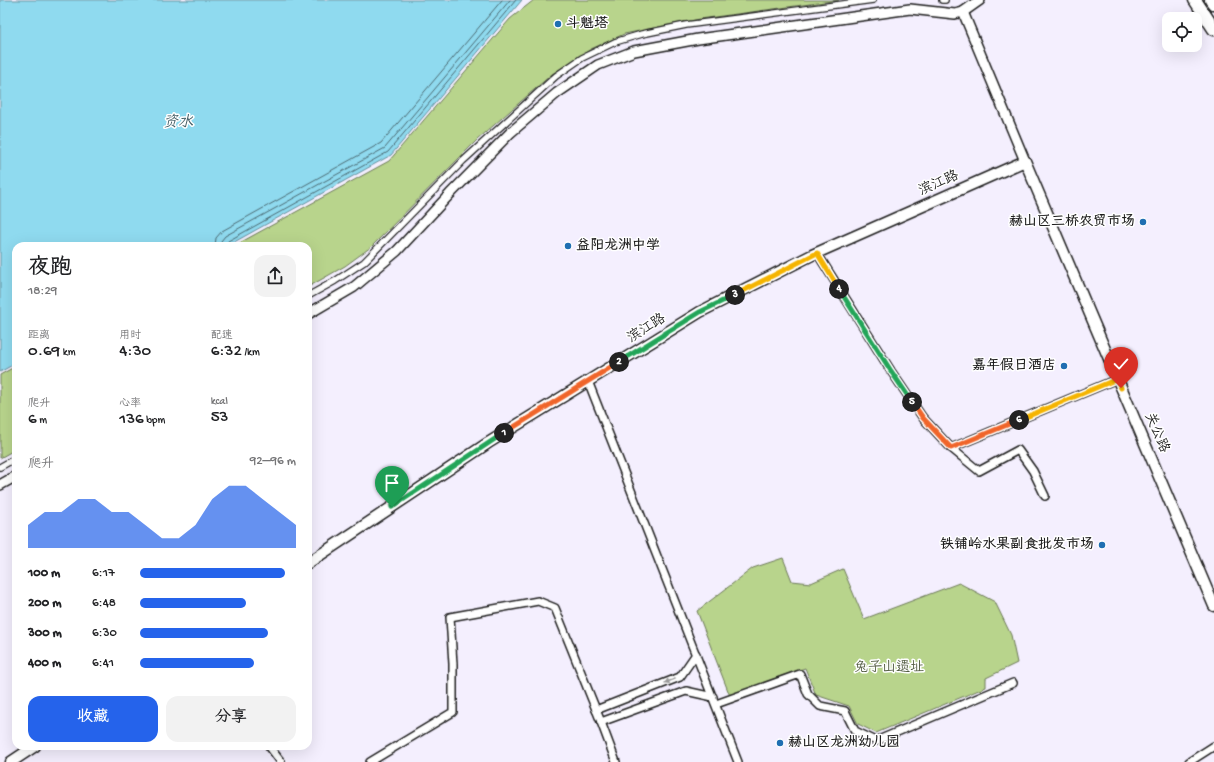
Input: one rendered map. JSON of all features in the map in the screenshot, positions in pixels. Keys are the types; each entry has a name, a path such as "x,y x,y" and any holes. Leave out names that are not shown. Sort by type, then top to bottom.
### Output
{"main road":[{"path":"1194,0 1214,29"},
{"path":"1211,0 1214,4"},
{"name":"滨江路","path":"312,561 488,443 700,312 817,253 1025,161"},
{"name":"关公路","path":"1025,161 1214,606"},
{"path":"11,762 29,750"}],"street":[{"path":"312,294 364,262 463,161 556,76 582,58 615,42 642,34 686,25 873,0"},
{"path":"312,312 354,287 397,251 510,133 557,94 598,65 634,51 698,39 910,9 955,14 963,12 980,0"},
{"path":"963,12 1025,161"},
{"path":"817,253 891,371 923,418 951,448 979,471 1018,450 1033,471 1045,496"},
{"path":"951,448 1117,379"},
{"path":"588,381 738,762"},
{"path":"0,467 12,460"},
{"path":"0,485 12,478"},
{"path":"370,762 453,712 454,664 450,617 538,602 555,608 616,762"},
{"path":"596,710 680,677 696,654"},
{"path":"716,704 800,674 808,694 820,706 845,711 855,731 876,741 1013,683"},
{"path":"601,722 686,691 713,697"},
{"path":"1189,762 1214,746"},
{"path":"272,750 281,762"}],"green space":[{"path":"534,0 839,0 700,19 624,34 591,49 552,74 477,140 371,247 345,266 312,285 312,242 241,242 389,161 510,19"},
{"path":"12,368 12,451 0,458 0,375"},
{"name":"兔子山遗址","path":"783,558 792,581 811,583 843,569 864,619 959,583 995,602 1011,635 1017,663 986,678 986,687 876,733 858,724 849,706 816,695 805,668 730,696 697,611 753,568"}],"water":[{"name":"资水","path":"0,0 522,0 391,155 234,242 12,242 12,365 0,372"}],"place":[{"name":"斗魁塔","path":"558,24"},
{"name":"赫山区三桥农贸市场","path":"1143,222"},
{"name":"益阳龙洲中学","path":"568,246"},
{"name":"嘉年假日酒店","path":"1064,366"},
{"name":"铁铺岭水果副食批发市场","path":"1102,545"},
{"name":"赫山区龙洲幼儿园","path":"780,743"}],"route":[{"path":"392,507 488,443 700,312 817,253 891,371 923,418 951,448 1117,379 1121,388"}]}
